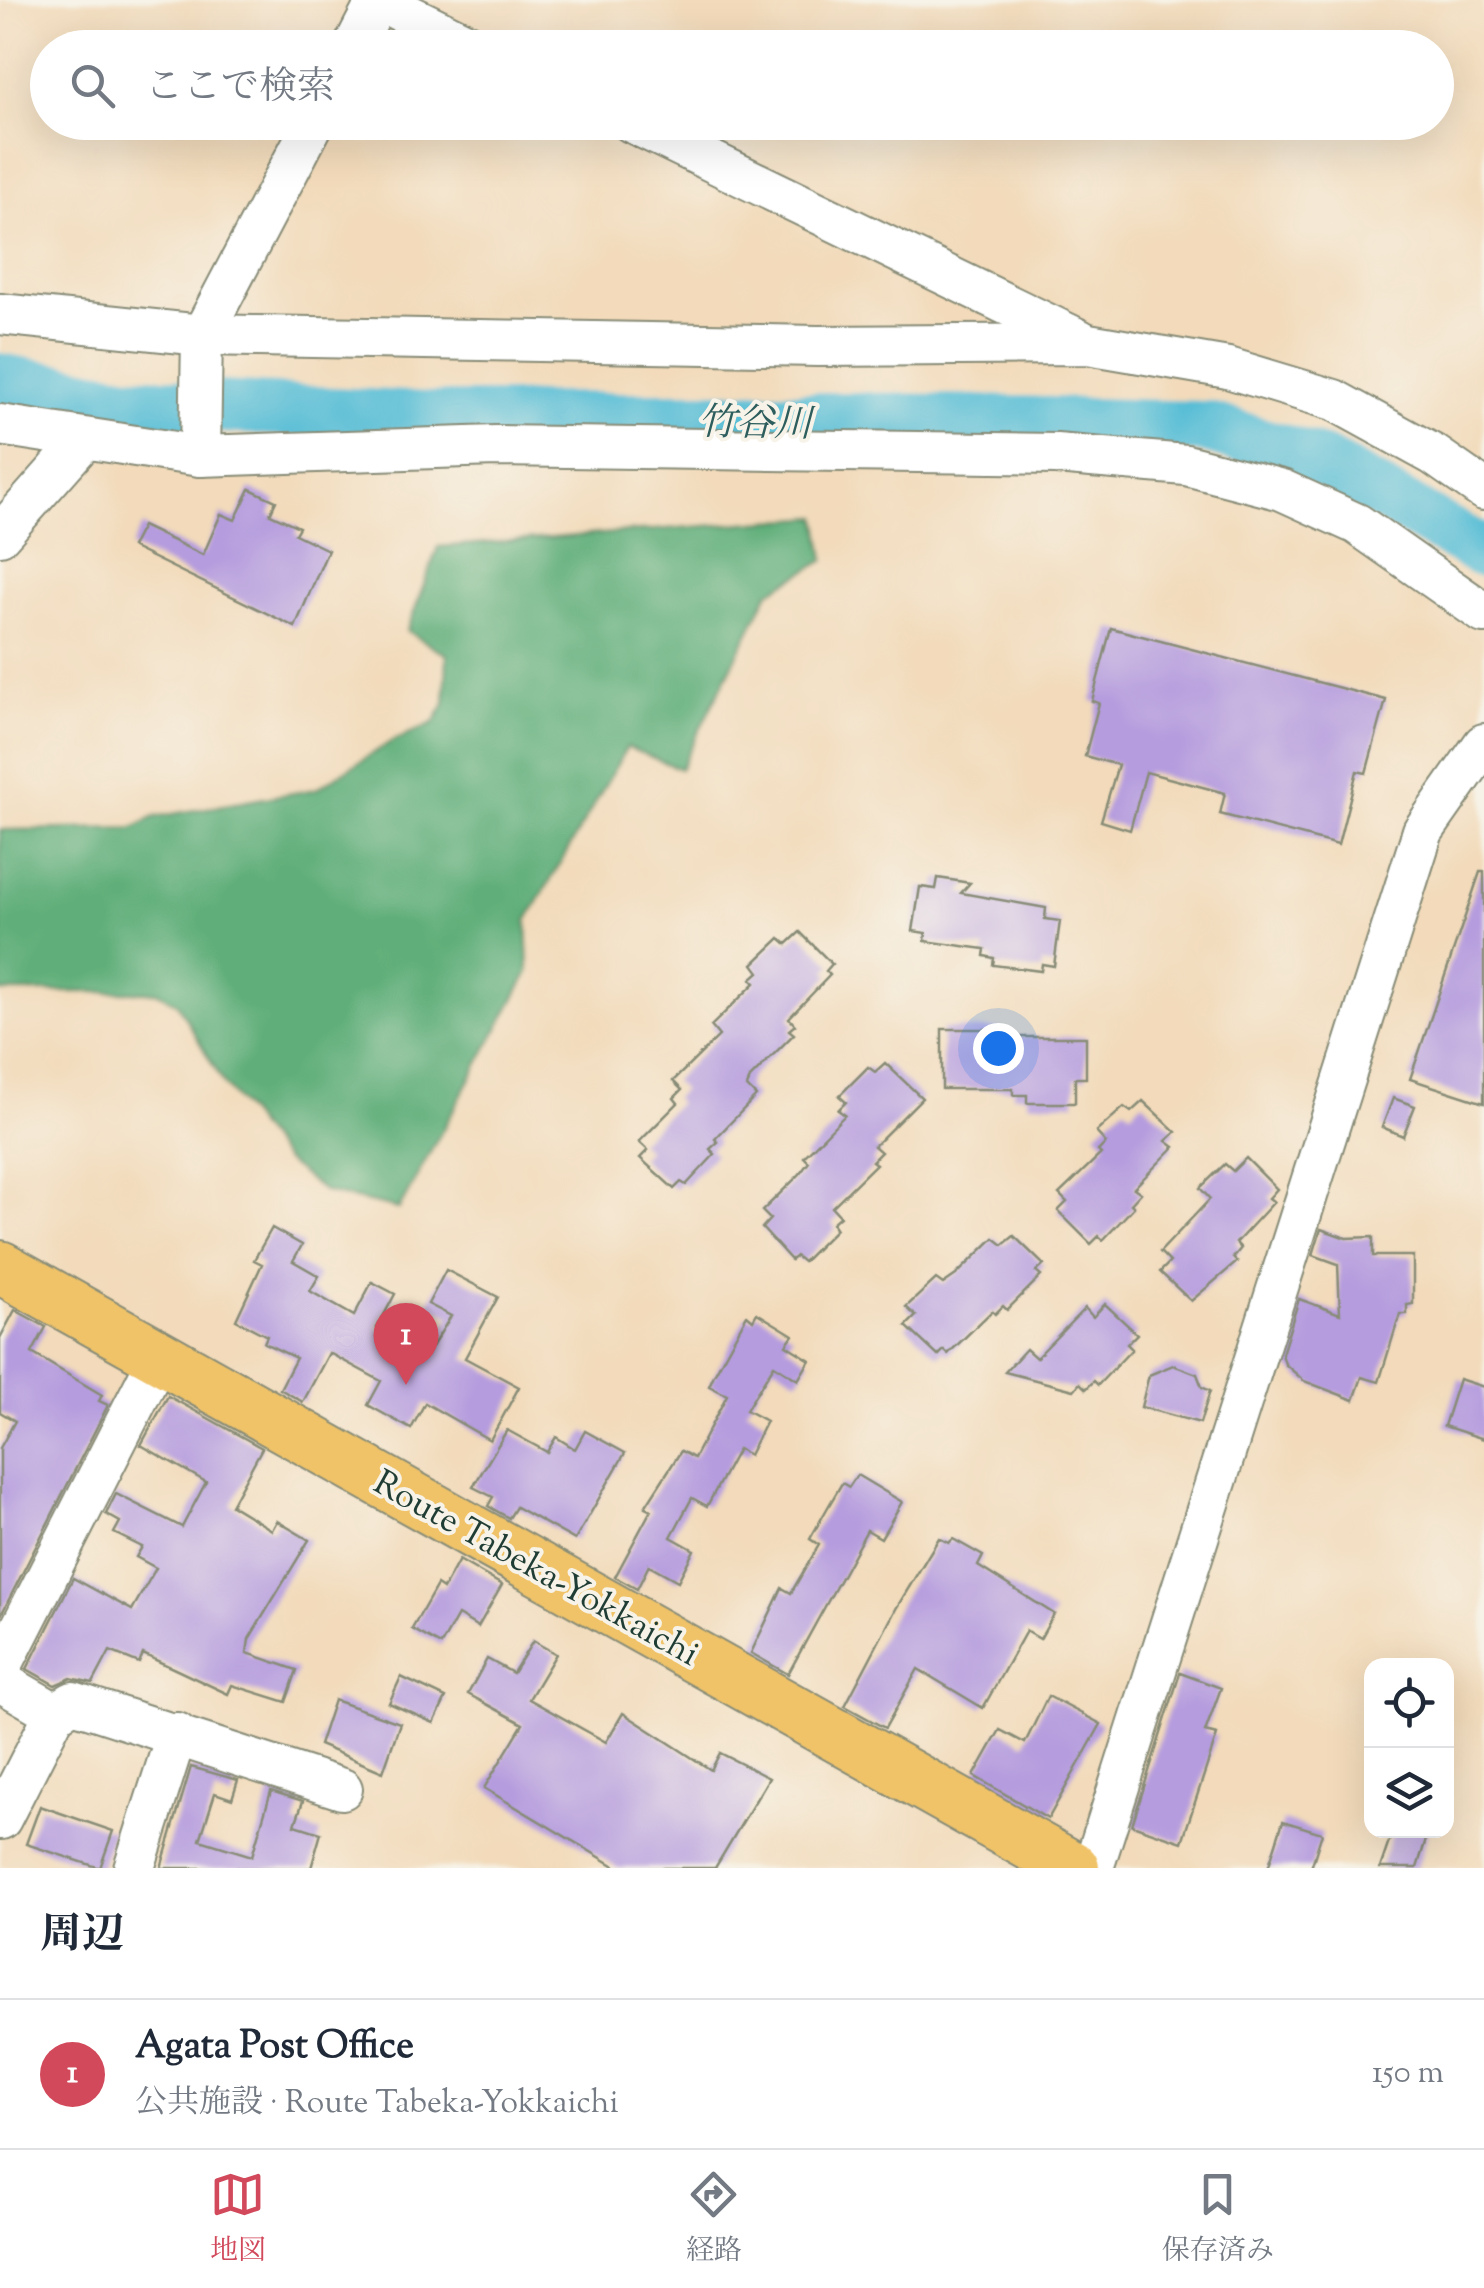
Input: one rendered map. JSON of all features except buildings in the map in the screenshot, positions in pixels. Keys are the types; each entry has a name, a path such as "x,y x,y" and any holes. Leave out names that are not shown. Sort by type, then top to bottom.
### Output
{"main road":[{"name":"Route Tabeka-Yokkaichi","path":"0,1267 1074,1868"}],"street":[{"path":"363,30 378,0 439,30"},
{"path":"200,446 202,335 305,140"},
{"path":"668,140 1088,344"},
{"path":"0,314 202,335 739,345 1088,344 1228,368 1334,400 1434,455 1484,490"},
{"path":"0,425 84,440 200,446 1056,454 1186,465 1282,490 1357,524 1484,613"},
{"path":"0,535 84,440"},
{"path":"1093,1868 1424,831 1484,744"},
{"path":"0,1669 160,1355"},
{"path":"0,1681 55,1712"},
{"path":"1,1819 55,1712 73,1702 177,1732 342,1788"},
{"path":"134,1868 177,1732"}],"green space":[{"path":"818,517 825,560 769,592 680,769 627,747 527,921 529,972 399,1209 325,1192 285,1161 224,1084 177,1003 156,992 0,992 0,830 133,828 155,817 316,789 394,740 434,723 445,704 447,655 407,631 438,547"}],"waterway":[{"name":"竹谷川","path":"0,379 129,402 427,418 861,418 1206,427 1325,463 1484,552"}],"place":[{"name":"Agata Post Office","path":"406,1385"}]}
